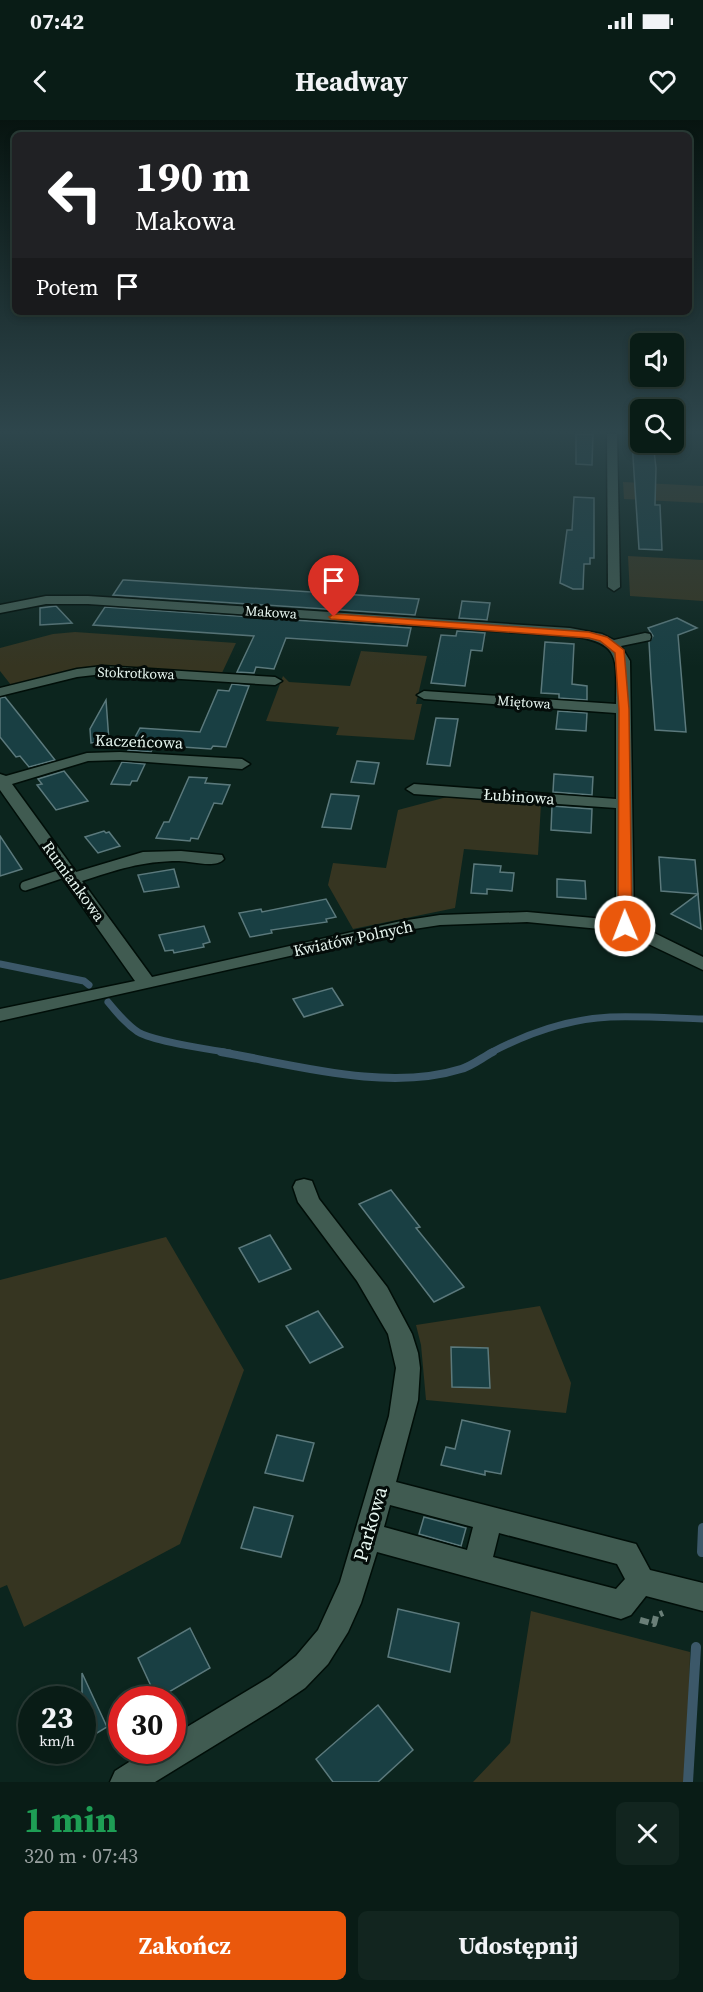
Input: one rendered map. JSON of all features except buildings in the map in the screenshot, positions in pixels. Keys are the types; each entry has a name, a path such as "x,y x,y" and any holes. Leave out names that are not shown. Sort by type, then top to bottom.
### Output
{"street":[{"path":"613,512 614,587"},
{"name":"Makowa","path":"0,609 46,600 88,600 532,630 589,635 612,644"},
{"path":"612,644 645,636"},
{"path":"612,644 620,652 623,661 625,926"},
{"name":"Stokrotkowa","path":"0,692 77,673 103,670 275,681"},
{"name":"Miętowa","path":"424,695 624,709"},
{"name":"Kaczeńcowa","path":"1,781 87,757 120,756 242,764"},
{"name":"Rumiankowa","path":"1,781 147,984"},
{"name":"Łubinowa","path":"414,789 624,804"},
{"path":"69,875 143,857 181,856 216,859"},
{"name":"Kwiatów Polnych","path":"0,1015 147,984 389,928 440,920 527,917 625,926 703,964"},
{"name":"Parkowa","path":"126,1782 290,1682 327,1641 344,1609 368,1536 403,1410 408,1382 407,1354 395,1322 379,1295 309,1202 304,1188"},
{"path":"380,1490 626,1553 641,1581 703,1598"},
{"path":"477,1567 489,1518"},
{"path":"368,1536 621,1605 641,1581"}],"lane":[{"path":"25,886 69,875"}],"shaded area":[{"path":"628,556 703,560 703,601 630,596"},
{"path":"75,632 236,643 221,675 76,670 11,685 0,671 0,648 53,634"},
{"path":"361,651 427,656 416,704 422,704 414,740 336,735 339,727 266,721 283,676 289,682 350,686"},
{"path":"447,797 541,804 538,855 464,849 455,908 353,929 328,885 333,863 386,868 398,810"},
{"path":"166,1237 244,1370 180,1544 24,1627 7,1585 0,1588 0,1280"},
{"path":"540,1306 571,1383 566,1413 426,1400 421,1345 416,1325"},
{"path":"531,1611 690,1652 688,1782 473,1782 510,1743"}],"waterway":[{"path":"0,964 84,981 89,985"},
{"path":"108,1002 130,1025 146,1036 230,1053"},
{"path":"490,1053 533,1034 564,1024 595,1018 703,1019"},
{"path":"221,1052 341,1074 403,1078 461,1069 493,1052"},
{"path":"702,1552 703,1528"},
{"path":"688,1782 696,1647"}],"route":[{"path":"334,617 589,635 604,639 620,652 623,661 624,709 625,926"}]}
